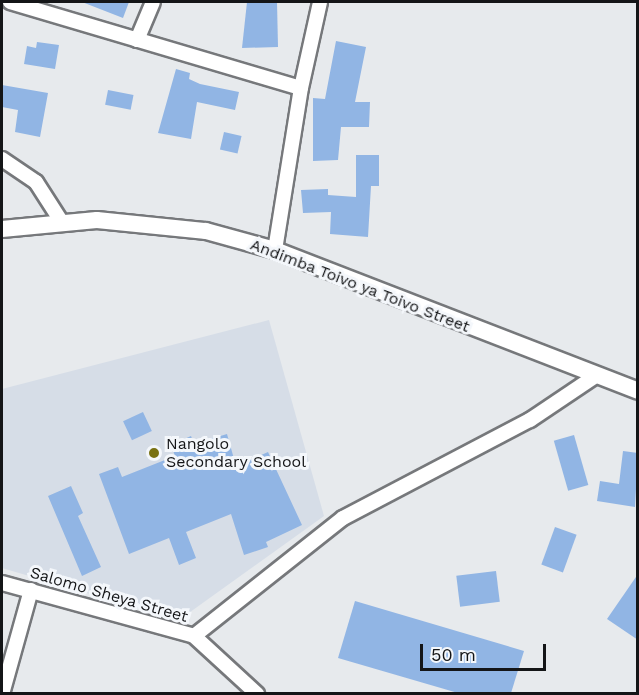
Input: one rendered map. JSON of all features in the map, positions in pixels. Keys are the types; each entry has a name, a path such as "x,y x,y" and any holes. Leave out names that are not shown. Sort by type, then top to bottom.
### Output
{"street":[{"path":"10,2 32,5 137,40 301,88"},
{"path":"137,40 153,2"},
{"path":"275,250 301,88 320,2"},
{"path":"2,159 36,182 61,221"},
{"name":"Andimba Toivo ya Toivo Street","path":"2,229 61,221 125,221 206,231 275,250 594,377 638,391"},
{"path":"194,636 343,518 530,420 594,377"},
{"name":"Salomo Sheya Street","path":"2,583 194,636 257,693"},
{"path":"2,693 31,591"}],"shaded area":[{"name":"Nangolo Secondary School","path":"269,320 324,516 179,620 2,568 2,389"}],"building":[{"path":"82,2 129,2 123,18"},
{"path":"247,2 277,2 278,47 242,48"},
{"path":"336,41 366,47 355,102 370,102 369,127 341,127 338,160 313,161 313,98 325,99"},
{"path":"37,42 59,45 55,69 24,64 27,46 36,48"},
{"path":"176,69 190,73 189,79 200,84 239,92 235,110 197,102 191,139 158,133"},
{"path":"2,85 48,93 40,137 15,132 18,110 2,107"},
{"path":"108,90 134,95 131,110 105,105"},
{"path":"224,132 242,136 237,154 220,150"},
{"path":"356,155 379,155 379,186 371,186 368,237 330,234 331,212 303,213 301,190 328,189 328,195 356,197"},
{"path":"143,412 152,431 132,440 123,421"},
{"path":"227,434 236,466 268,452 302,525 266,542 268,547 244,555 231,514 186,532 196,558 179,565 169,538 129,554 99,474 118,467 122,477 175,456 171,445 191,436 194,444"},
{"path":"574,435 588,485 568,491 554,441"},
{"path":"623,451 638,453 635,507 597,501 600,481 619,484"},
{"path":"71,486 83,513 78,516 101,567 82,576 48,496"},
{"path":"555,527 577,535 563,572 541,565"},
{"path":"496,571 500,602 460,607 456,576"},
{"path":"638,574 638,640 607,619"},
{"path":"355,601 524,651 511,693 458,693 338,658"}],"place":[{"name":"Nangolo Secondary School","path":"154,453"}]}
